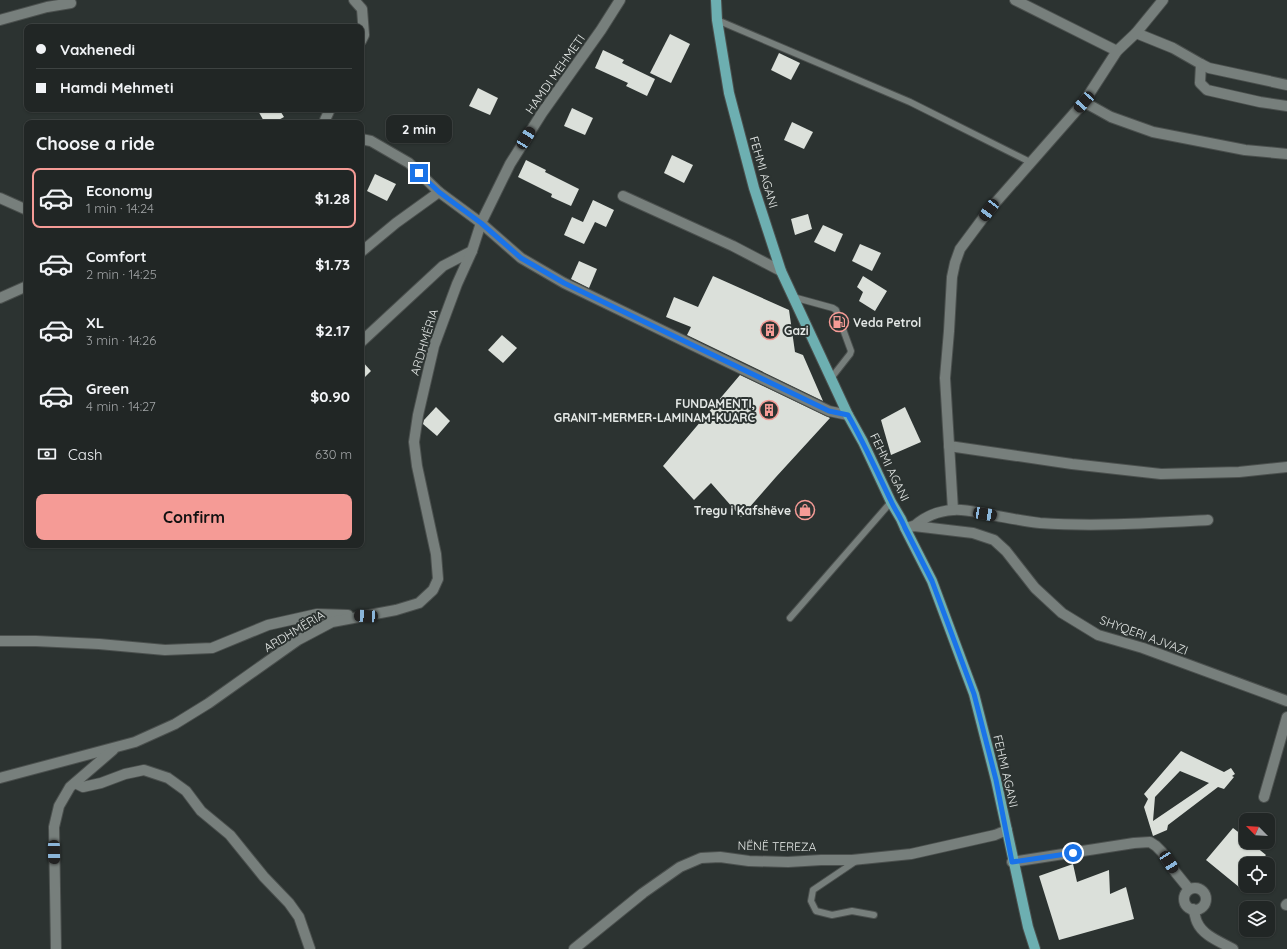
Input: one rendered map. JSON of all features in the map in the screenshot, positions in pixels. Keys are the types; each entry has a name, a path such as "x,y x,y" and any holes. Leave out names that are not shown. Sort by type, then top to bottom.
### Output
{"main road":[{"name":"FEHMI AGANI","path":"716,0 717,20 729,93 754,188 781,271 832,377 848,415 866,448 891,502 901,519 909,527 932,581 974,694 996,780 1007,830 1012,862 1034,949"}],"street":[{"path":"354,0 362,9 363,24"},
{"name":"HAMDI MEHMETI","path":"481,223 514,157 542,113 602,30 620,0"},
{"path":"1015,0 1117,51"},
{"path":"954,510 945,378 952,277 960,249 989,210 1084,102 1117,51 1136,33 1163,0"},
{"path":"0,20 47,7 72,3"},
{"path":"1136,33 1173,48 1209,68 1287,85"},
{"path":"1201,64 1200,83 1207,90 1260,102 1287,106"},
{"path":"1084,102 1111,117 1153,132 1245,150 1287,154"},
{"path":"364,140 372,141 409,164 439,192 481,223 521,258 564,283 829,411 848,415"},
{"path":"364,250 396,223 439,192"},
{"path":"623,196 733,246 781,271"},
{"path":"0,198 24,209"},
{"name":"ARDHMËRIA","path":"0,778 135,742 174,724 209,703 298,640 332,622 396,610 419,603 433,590 438,579 436,554 416,466 414,442 418,415 434,346 457,284 472,251 481,223"},
{"path":"364,339 443,266 472,251"},
{"path":"0,298 24,287"},
{"path":"949,446 1072,464 1161,474 1239,472 1287,467"},
{"path":"909,527 933,513 954,510 972,511 1039,522 1069,524 1157,523 1208,520"},
{"name":"SHYQERI AJVAZI","path":"909,527 973,533 994,540 1006,552 1035,588 1062,613 1098,635 1143,648 1287,701"},
{"path":"0,641 36,641 165,650 212,648 268,626 317,614 366,616"},
{"path":"1264,797 1287,716"},
{"path":"56,949 54,827 59,806 70,787 116,748"},
{"path":"75,783 83,787 101,783 125,774 144,770 168,778 186,791 201,811 230,835 264,877 290,903 299,917 310,949"},
{"name":"NËNË TEREZA","path":"574,949 649,889 680,868 701,858 720,857 749,861 788,862 859,860 911,854 995,835 1007,830"},
{"path":"1012,862 1134,843 1150,842 1162,852 1189,890"},
{"path":"1198,888 1203,891 1206,898 1203,906 1193,909 1188,907 1184,900 1186,893 1189,890 1198,888"},
{"path":"1193,909 1201,929 1233,949"}],"lane":[{"path":"717,20 910,102 1030,162"},
{"path":"793,297 836,310 851,351 832,377"},
{"path":"790,618 891,502"},
{"path":"859,860 812,890 811,901 816,911 832,915 852,911 874,915"}],"building":[{"path":"670,34 690,44 671,83 650,73"},
{"path":"603,50 624,60 622,63 655,79 647,96 626,86 628,83 595,68"},
{"path":"779,53 800,63 791,80 771,70"},
{"path":"478,88 498,98 490,115 469,106"},
{"path":"572,108 593,118 585,135 564,126"},
{"path":"259,112 281,112 284,117 278,120 263,120"},
{"path":"792,122 813,132 804,149 784,140"},
{"path":"672,155 693,165 684,183 664,173"},
{"path":"526,160 546,170 545,172 579,189 571,206 551,197 552,194 518,177"},
{"path":"375,174 396,184 387,201 367,191"},
{"path":"593,200 614,210 606,227 595,222 584,244 564,235 572,217 583,222"},
{"path":"808,214 812,229 795,235 791,219"},
{"path":"823,225 843,234 835,252 814,242"},
{"path":"860,244 881,253 872,271 852,261"},
{"path":"579,261 597,269 589,288 571,279"},
{"path":"713,276 789,310 795,352 803,355 823,401 687,335 691,327 666,317 674,297 698,307"},
{"path":"863,276 887,291 875,311 859,301 863,292 857,287"},
{"path":"502,335 517,348 503,363 488,350"},
{"path":"364,363 371,371 364,378"},
{"name":"FUNDAMENTI, GRANIT-MERMER-LAMINAM-KUARC","path":"740,375 830,418 741,517 711,483 694,500 663,466"},
{"path":"436,407 450,421 437,436 423,424 424,420"},
{"path":"905,407 921,442 891,455 881,420"},
{"path":"1181,751 1224,772 1231,768 1235,774 1232,776 1234,777 1224,789 1218,787 1168,825 1167,830 1153,836 1144,807 1148,799 1144,794","holes":["1180,771 1209,783 1153,821 1155,797"]},
{"path":"1233,828 1239,833 1239,849 1259,849 1266,855 1264,857 1239,857 1239,887 1206,860"},
{"path":"1073,864 1077,882 1109,870 1110,894 1126,887 1134,919 1059,940 1039,876"}],"place":[{"name":"Veda Petrol","path":"839,322"},
{"name":"Gazi","path":"770,330"},
{"name":"FUNDAMENTI, GRANIT-MERMER-LAMINAM-KUARC","path":"769,410"},
{"name":"Tregu i Kafshëve","path":"805,510"}],"route":[{"path":"419,173 439,192 481,223 521,258 564,283 829,411 848,415 932,581 955,641 974,694 996,780 1012,862 1073,853"}]}
